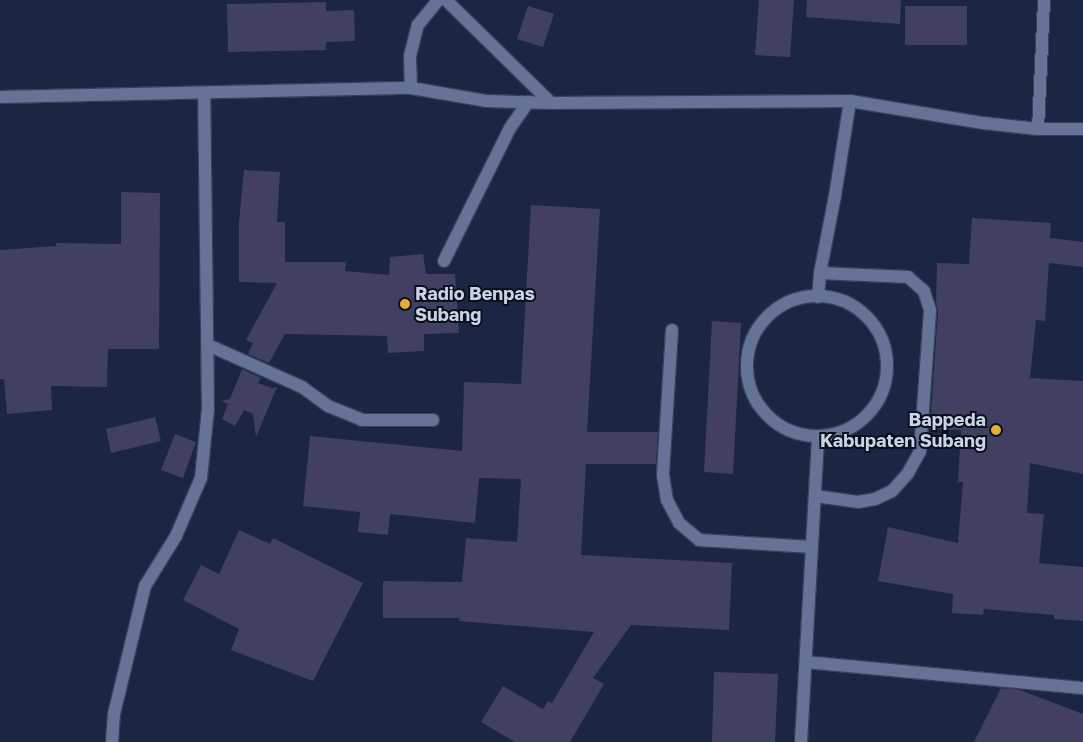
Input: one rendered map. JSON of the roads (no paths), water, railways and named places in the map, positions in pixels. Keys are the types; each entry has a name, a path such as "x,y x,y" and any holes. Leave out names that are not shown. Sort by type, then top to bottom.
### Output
{"main road":[{"path":"411,88 410,56 418,25 438,0"},
{"path":"446,0 551,103"},
{"path":"1038,129 1044,0"},
{"path":"0,97 411,88 486,101 551,103 850,101 983,123 1038,129 1083,129"},
{"path":"112,742 114,714 145,586 176,536 201,478 208,410 204,93"},
{"path":"818,297 820,273 835,196 850,101"},
{"path":"444,261 510,128 528,102"},
{"path":"815,496 858,502 875,499 892,491 908,473 920,451 930,310 924,291 908,277 820,273"},
{"path":"832,296 863,312 883,339 888,373 876,405 858,423 851,428 818,437 784,430 758,408 746,376 749,343 768,314 798,297 832,296"},
{"path":"672,330 663,475 668,500 679,523 699,540 812,547"},
{"path":"208,344 302,387 328,406 362,420 433,420"},
{"path":"801,742 818,437"},
{"path":"806,662 1083,688"}],"place":[{"name":"Radio Benpas Subang","path":"405,304"},
{"name":"Bappeda Kabupaten Subang","path":"996,430"}]}
